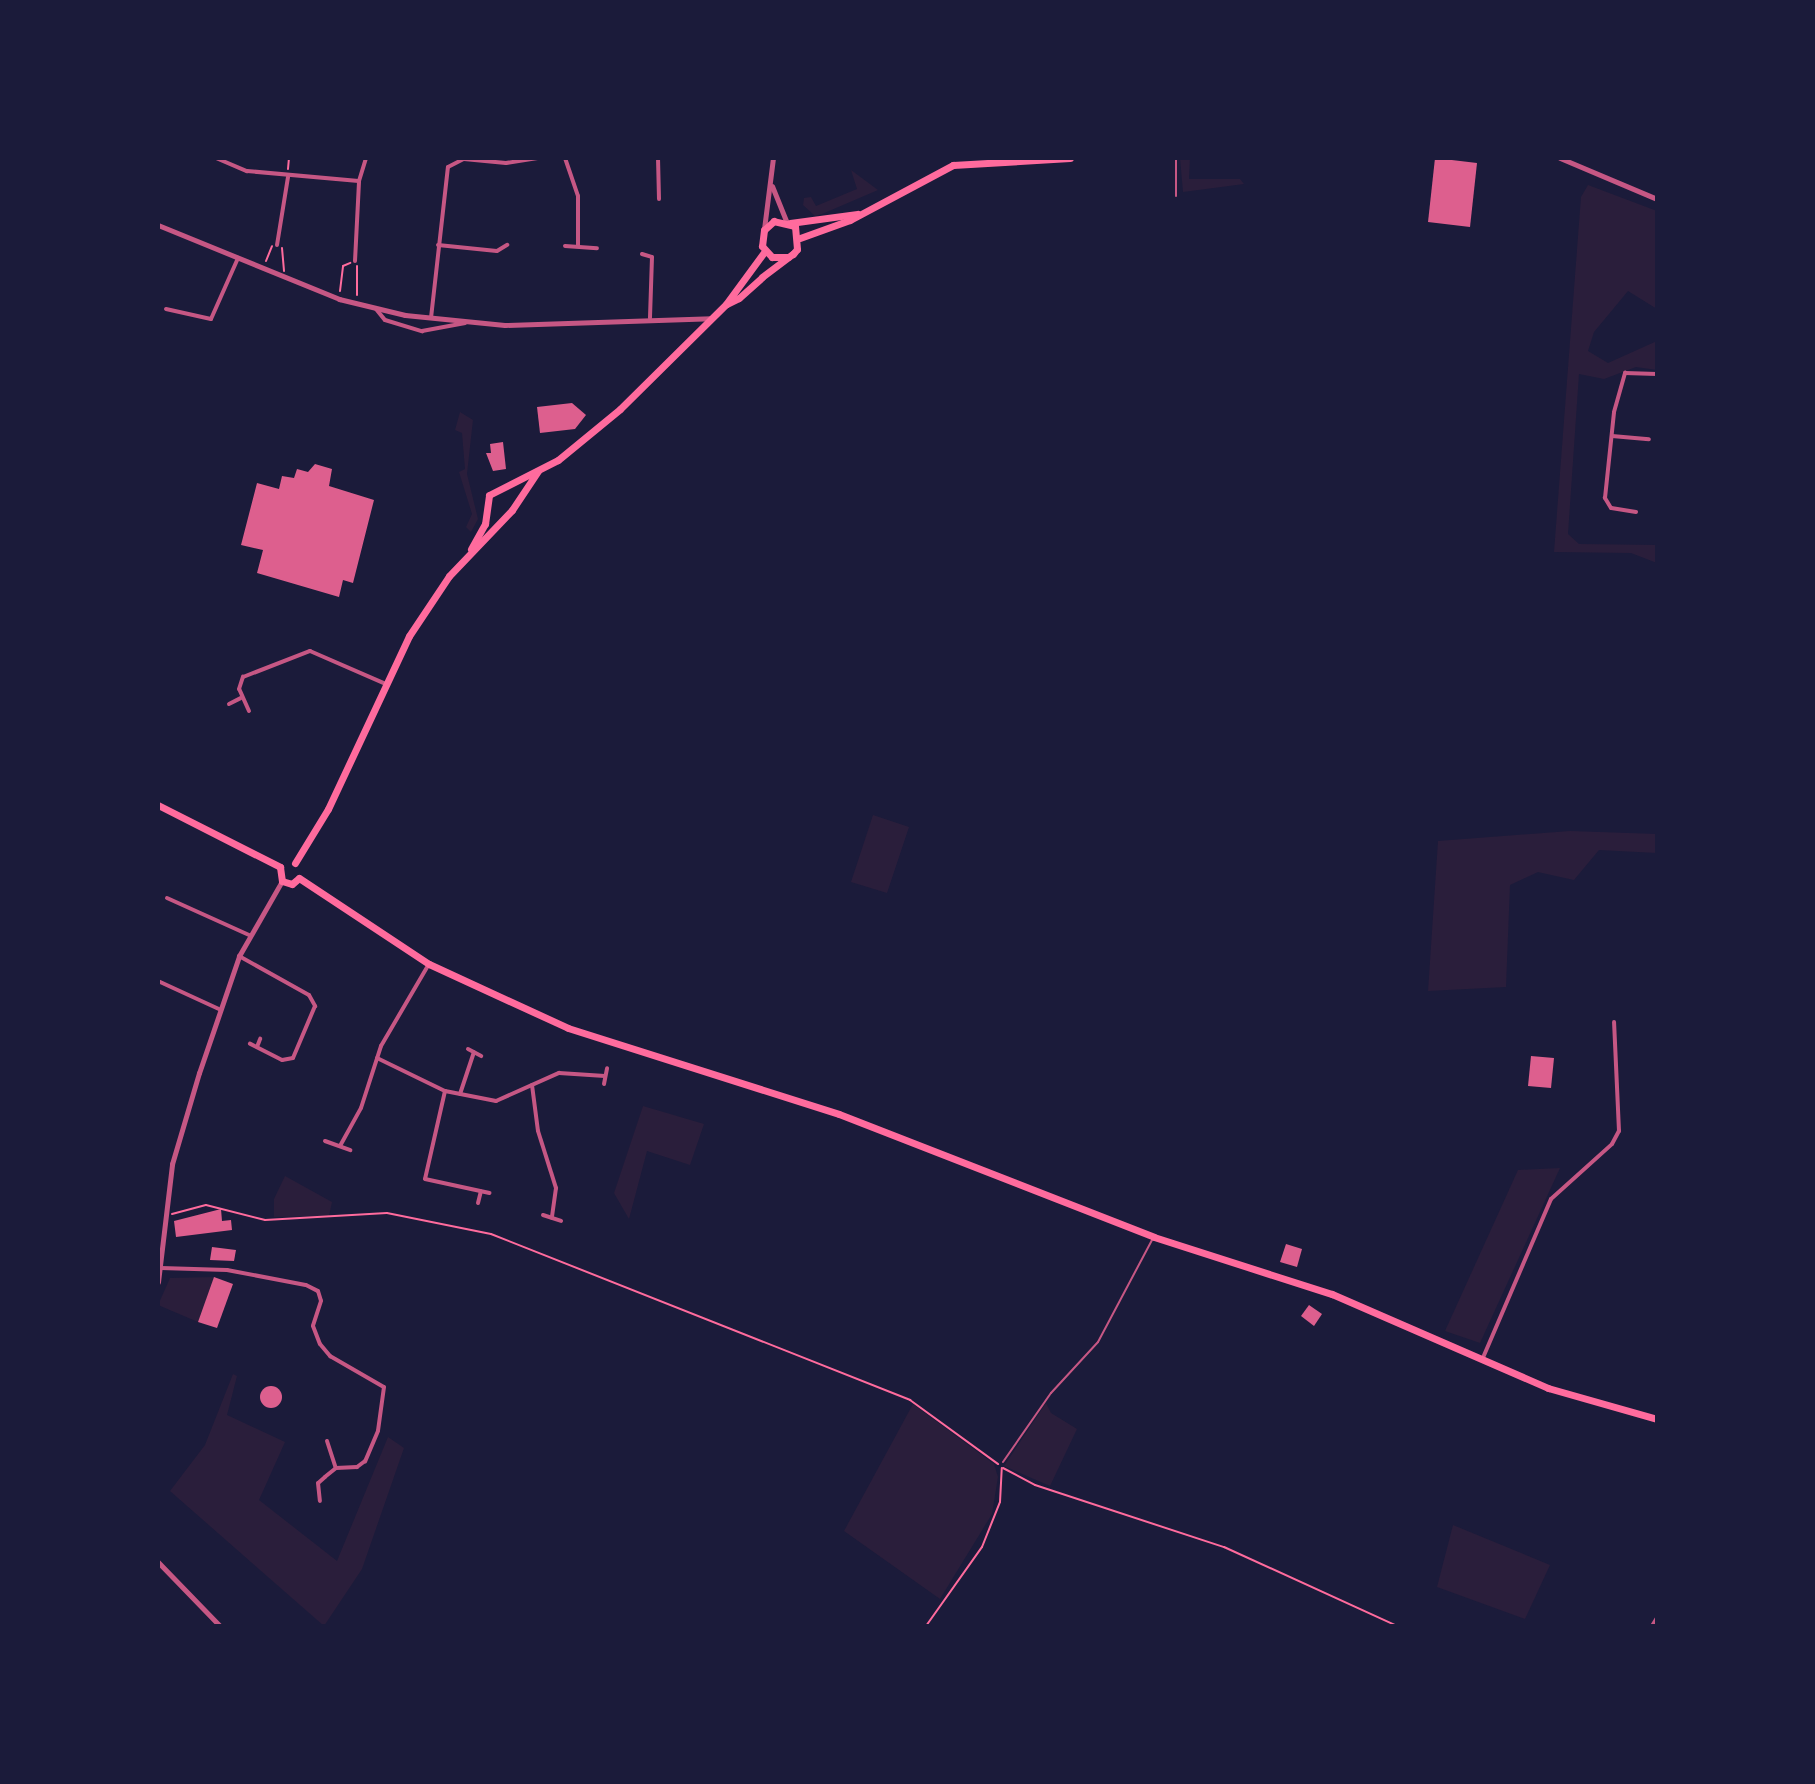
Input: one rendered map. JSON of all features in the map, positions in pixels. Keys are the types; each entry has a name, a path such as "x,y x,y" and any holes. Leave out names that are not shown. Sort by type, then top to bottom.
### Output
{"main road":[{"path":"468,555 488,510 489,495 538,471 610,418 726,304 788,257 800,238 857,214 953,165 1070,158"},
{"path":"726,304 765,251 764,230 774,221 857,214"},
{"path":"788,222 800,238"},
{"path":"765,251 788,257"},
{"path":"158,805 280,867 295,863 315,834 386,684 432,600 505,516 538,471"},
{"path":"502,490 514,501"},
{"path":"488,510 505,516"},
{"path":"295,863 299,878 429,964 568,1028 839,1114 1154,1237 1332,1294 1562,1393 1657,1419"},
{"path":"280,867 282,881 292,884 299,878"}],"street":[{"path":"216,158 247,171 359,181"},
{"path":"355,261 359,181 366,158"},
{"path":"431,319 445,175 451,164 464,159 506,163 538,158"},
{"path":"565,158 578,196 578,246"},
{"path":"658,158 659,199"},
{"path":"764,230 773,158"},
{"path":"1560,158 1657,199"},
{"path":"277,245 288,177"},
{"path":"772,185 788,222"},
{"path":"158,225 339,299 431,319 465,323 712,318"},
{"path":"438,245 497,251 507,245"},
{"path":"565,246 597,248"},
{"path":"642,254 652,257 650,318"},
{"path":"208,325 238,258"},
{"path":"166,309 211,319"},
{"path":"376,309 385,320 422,331 465,323"},
{"path":"1636,512 1614,509 1606,501 1619,381 1625,373 1657,374"},
{"path":"1612,436 1649,439"},
{"path":"249,711 239,682 248,673 310,651 386,684"},
{"path":"229,704 242,698"},
{"path":"158,1282 161,1218 174,1153 239,956 282,881"},
{"path":"176,901 179,894"},
{"path":"167,898 249,935"},
{"path":"239,956 309,995 315,1006 293,1058 282,1060 250,1044"},
{"path":"340,1146 361,1108 377,1058 429,964"},
{"path":"158,981 219,1009"},
{"path":"1482,1361 1551,1199 1612,1144 1619,1131 1614,1022"},
{"path":"257,1047 260,1039"},
{"path":"468,1049 481,1056"},
{"path":"460,1094 474,1052"},
{"path":"377,1058 445,1091 496,1101 559,1073 605,1076"},
{"path":"604,1084 607,1068"},
{"path":"532,1085 556,1188 552,1218"},
{"path":"425,1179 445,1091"},
{"path":"325,1141 350,1150"},
{"path":"419,1181 425,1179 490,1193"},
{"path":"478,1203 481,1191"},
{"path":"543,1215 561,1221"},
{"path":"161,1268 227,1270 318,1291 313,1326 320,1344 330,1356 384,1387 378,1431 357,1467 336,1468 318,1483 320,1501"},
{"path":"327,1441 336,1468"},
{"path":"158,1562 220,1626"},
{"path":"1652,1626 1657,1618"}],"lane":[{"path":"1176,158 1176,196"},
{"path":"1002,1464 1113,1319 1154,1237"}],"path":[{"path":"288,177 289,158"},
{"path":"264,268 269,247 277,245 286,250 284,276"},
{"path":"339,299 343,266 355,261 359,271 356,304"},
{"path":"161,1218 206,1205 265,1220 387,1213 491,1234 910,1400 1035,1485 1224,1547 1397,1626"},
{"path":"926,1626 982,1547 1000,1502 1002,1464"}],"shaded area":[{"path":"1180,158 1190,158 1189,179 1240,179 1244,184 1183,192"},
{"path":"851,170 878,190 815,216 803,205 804,198 811,197 816,206 857,189"},
{"path":"1588,185 1657,211 1657,309 1628,291 1594,332 1588,351 1608,363 1657,341 1657,370 1636,367 1604,379 1579,374 1568,534 1579,544 1657,545 1657,563 1631,553 1554,552 1581,197"},
{"path":"460,412 473,420 467,474 478,519 471,532 466,527 472,514 459,472 465,469 462,433 455,430"},
{"path":"873,815 909,827 887,893 851,882"},
{"path":"1570,831 1657,834 1657,853 1599,850 1574,880 1538,872 1510,885 1506,987 1428,991 1438,841"},
{"path":"643,1106 704,1124 690,1165 647,1151 629,1219 614,1193"},
{"path":"1560,1168 1480,1343 1445,1331 1518,1170"},
{"path":"285,1176 332,1202 329,1216 274,1217 274,1199"},
{"path":"214,1277 198,1322 158,1305 170,1278"},
{"path":"233,1374 237,1376 227,1415 285,1442 259,1500 337,1561 388,1437 404,1448 362,1569 324,1626 170,1491 205,1445"},
{"path":"1046,1403 1051,1413 1077,1429 1050,1486 1004,1466"},
{"path":"913,1404 994,1464 998,1477 992,1514 940,1599 844,1531"},
{"path":"1453,1525 1550,1565 1525,1619 1437,1587"}],"building":[{"path":"1435,158 1477,163 1470,227 1428,222"},
{"path":"572,403 586,415 575,429 540,433 537,407"},
{"path":"503,442 506,469 493,471 486,453 491,453 490,444"},
{"path":"315,464 332,469 329,486 374,500 353,583 343,580 339,597 257,573 263,550 241,545 257,483 279,489 282,476 294,478 297,469 308,472"},
{"path":"1531,1056 1554,1058 1551,1088 1528,1086"},
{"path":"221,1209 222,1221 231,1220 232,1230 176,1237 174,1221"},
{"path":"1286,1244 1302,1249 1297,1267 1280,1262"},
{"path":"212,1247 236,1250 234,1261 210,1260"},
{"path":"214,1277 233,1284 217,1328 198,1322"},
{"path":"1309,1305 1322,1314 1314,1326 1301,1316"},
{"path":"271,1386 282,1397 271,1408 260,1397"}]}
